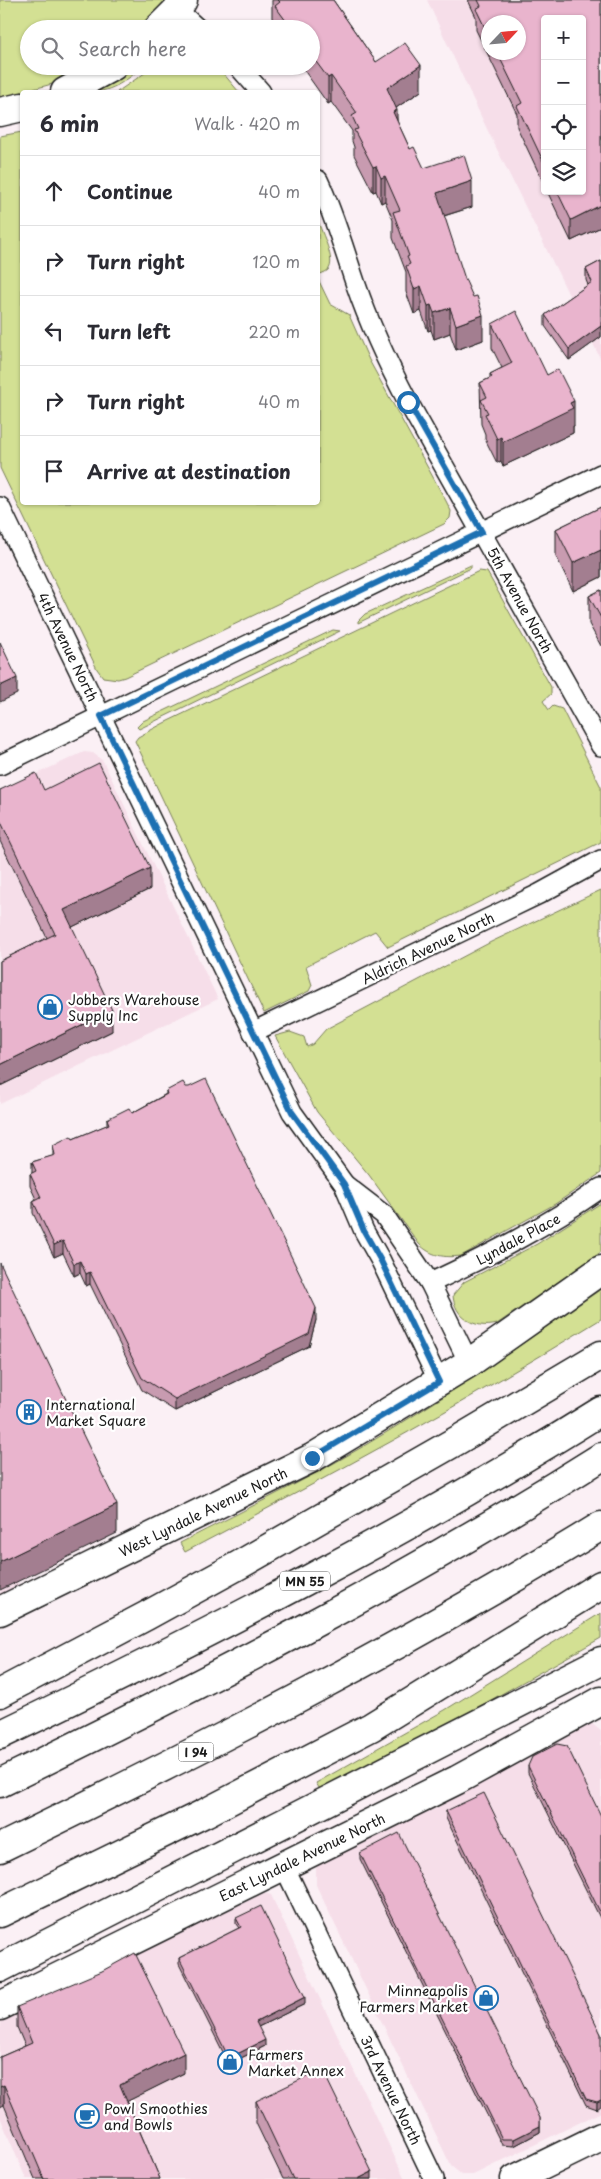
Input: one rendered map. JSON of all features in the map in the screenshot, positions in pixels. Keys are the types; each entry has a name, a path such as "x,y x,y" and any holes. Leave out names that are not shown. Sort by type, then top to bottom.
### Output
{"main road":[{"path":"166,20 180,5"},
{"path":"69,90 96,75"},
{"path":"0,112 20,108"},
{"name":"West Lyndale Avenue North","path":"0,1611 312,1458 469,1363 601,1270"},
{"path":"0,1692 42,1672 238,1565 458,1440 601,1355"},
{"name":"MN 55","path":"0,1735 208,1632 323,1571 434,1510 601,1411"},
{"path":"0,1783 223,1673 363,1598 601,1457"},
{"name":"I 94","path":"0,1848 274,1712 390,1650 601,1526"},
{"path":"0,1913 270,1780 371,1727 601,1585"},
{"path":"0,1968 601,1661"},
{"path":"0,1684 42,1672"},
{"name":"East Lyndale Avenue North","path":"0,2006 457,1780 601,1701"},
{"path":"515,2179 601,2137"}],"street":[{"path":"180,5 191,20"},
{"path":"246,75 259,90"},
{"name":"5th Avenue North","path":"320,184 330,205 356,285 383,354 601,746"},
{"path":"0,765 601,474"},
{"name":"4th Avenue North","path":"0,507 292,1112 344,1184 364,1231 381,1261 439,1382"},
{"name":"Aldrich Avenue North","path":"253,1032 539,894 601,860"},
{"name":"4th Avenue North","path":"344,1184 384,1215 430,1283 469,1363"},
{"name":"Lyndale Place","path":"430,1283 494,1253 563,1215 601,1188"},
{"name":"3rd Avenue North","path":"284,1866 434,2179"}],"shaded area":[{"path":"427,0 601,0 601,360 486,127"},
{"path":"84,752 93,753 103,761 218,999 0,1104 0,791"},
{"path":"0,1547 20,1587 0,1596"},
{"name":"Minneapolis Farmers Market","path":"578,1721 591,1723 601,1731 601,2112 473,2175 462,2175 451,2166 316,1885 316,1868 324,1857 437,1808"},
{"name":"Farmers Market Annex","path":"264,1893 271,1895 405,2179 26,2179 0,2117 0,2019"}],"green space":[{"path":"0,0 165,0 148,20 20,20 20,75 70,75 52,84 30,90 20,90 20,93 0,98"},
{"path":"118,75 132,75 106,90 94,90"},
{"path":"142,75 225,75 237,90 120,90"},
{"path":"20,132 20,505 320,505 320,283 330,304 349,315 369,360 451,511 450,518 444,524 125,677 118,679 103,677 97,669 0,468 0,136"},
{"path":"320,226 331,260 328,270 320,274"},
{"path":"471,565 471,568 358,623 365,614"},
{"path":"479,571 487,572 551,687 551,694 543,701 549,710 553,706 562,709 601,787 601,842 388,947 375,931 306,966 312,985 309,991 264,1013 135,741 138,737 164,723"},
{"path":"333,630 340,631 139,729 137,727 143,721"},
{"path":"601,890 601,1173 555,1204 461,1256 449,1257 433,1254 419,1244 369,1175 317,1112 275,1036 290,1032 304,1037 307,1047 313,1044 326,1029 491,942"},
{"path":"601,1203 601,1252 497,1324 481,1325 474,1323 467,1320 457,1310 453,1295 464,1282 537,1244"},
{"path":"601,1289 601,1319 395,1439 185,1552 180,1543 311,1476 387,1432 469,1380"},
{"path":"601,1613 601,1638 450,1723 321,1791 316,1783 445,1710"}],"building":[{"path":"278,0 333,0 376,62 405,43 421,65 387,88 397,110 393,112 410,149 414,147 424,168 464,155 472,181 437,193 465,279 473,297 477,296 483,315 456,325 450,308 434,313 431,305 428,306 421,286 414,289 406,266 410,264 407,257 409,256 393,212 400,210 385,176 381,178 376,166 373,167 354,130 358,129 352,116 357,113 331,76 328,78 320,67 320,20 285,20 275,6 280,2"},
{"path":"478,0 601,0 601,205 571,220 559,195 586,195 586,15 541,15 541,157 517,106 522,103 501,60 526,60 526,15 481,15 481,19 476,9 481,6"},
{"path":"601,261 601,326 569,349 545,315 592,282 586,269"},
{"path":"516,311 547,375 558,369 574,401 570,403 573,408 503,442 501,437 497,439 485,414 488,413 481,400 487,397 480,383 492,377 490,374 512,363 492,324"},
{"path":"601,507 601,550 573,563 556,529"},
{"path":"601,590 601,618 589,596"},
{"path":"0,642 17,678 0,686"},
{"path":"99,763 150,868 64,910 112,1010 0,1065 0,961 55,934 0,820 0,790 36,773 44,790"},
{"path":"206,1079 316,1308 309,1334 175,1399 142,1378 90,1272 86,1274 80,1261 74,1264 63,1241 54,1245 33,1201 41,1197 30,1174 36,1171 32,1162 55,1155 53,1145 71,1136 73,1139 109,1124 107,1119 129,1108 132,1113 167,1094 166,1091 183,1082 186,1087 189,1087"},
{"name":"International Market Square","path":"0,1263 117,1505 0,1562"},
{"path":"557,1744 567,1746 601,1816 601,1914 528,1766 532,1757"},
{"path":"484,1793 601,2034 601,2100 597,2102 586,2099 446,1811"},
{"path":"399,1833 540,2118 540,2126 514,2139 502,2139 360,1853"},
{"path":"261,1906 305,1997 256,2022 265,2040 229,2058 179,1958 241,1927 236,1918"},
{"path":"135,1953 184,2053 120,2085 160,2179 44,2179 4,2085 0,2087 0,2057 32,2043 17,2007 102,1971"},
{"path":"322,2069 372,2172 358,2179 293,2179 256,2101"}],"place":[{"name":"Jobbers Warehouse Supply Inc","path":"50,1007"},
{"name":"International Market Square","path":"29,1412"},
{"name":"Minneapolis Farmers Market","path":"486,1998"},
{"name":"Farmers Market Annex","path":"230,2062"},
{"name":"Powl Smoothies and Bowls","path":"87,2116"}],"route":[{"path":"312,1458 439,1382 381,1261 364,1231 344,1184 292,1112 101,716 482,532 408,402"}]}
